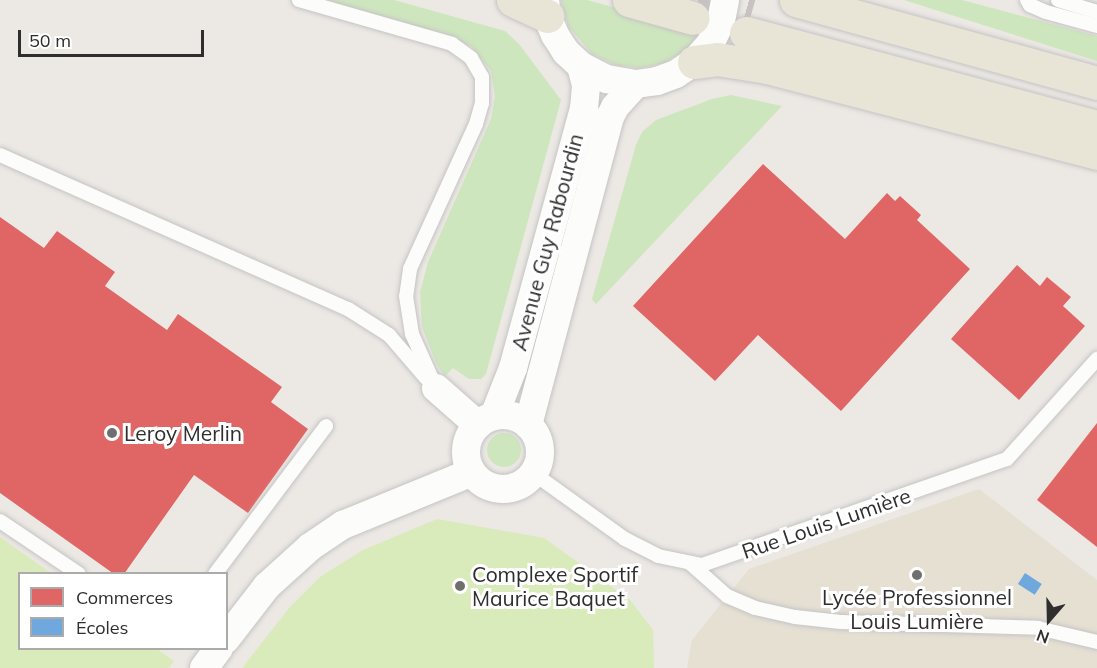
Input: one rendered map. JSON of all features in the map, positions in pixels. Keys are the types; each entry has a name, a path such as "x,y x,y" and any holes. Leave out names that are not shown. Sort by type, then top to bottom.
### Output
{"main road":[{"path":"513,0 546,8"},
{"path":"629,0 696,6"},
{"path":"796,0 1097,83"},
{"path":"741,16 1097,111"},
{"path":"741,16 1097,127"},
{"path":"694,62 717,59 767,67 1097,153"}],"street":[{"path":"546,8 555,35 566,52 581,66 607,79 636,84 657,81 676,74 694,62 710,44 721,21 741,16"},
{"name":"Avenue Guy Rabourdin","path":"486,420 513,368 584,109 586,85 581,66"},
{"name":"Avenue Guy Rabourdin","path":"528,425 610,117 615,107 636,84"},
{"path":"436,388 486,420 518,418 528,425 539,443 538,464 525,482 503,489 481,481 472,472 466,453 472,432 486,420"},
{"path":"228,636 267,586 310,547 343,525 472,472"},
{"path":"204,668 218,650"}],"lane":[{"path":"299,0 452,44 471,58 482,77 482,103 476,124 410,269 406,296 412,334 436,388"},
{"path":"1027,0 1030,5 1046,12 1097,26"},
{"path":"1058,0 1097,12"},
{"path":"0,155 348,309 389,335 436,388"},
{"name":"Rue Louis Lumière","path":"533,473 625,538 658,556 702,565 1007,459 1097,359"},
{"path":"216,572 326,426"},
{"path":"0,521 77,572"},
{"path":"691,564 727,596 755,608 795,617 842,622 1038,628 1097,642"}],"shaded area":[{"name":"Lycée Professionnel Louis Lumière","path":"979,489 1097,580 1097,668 687,668 692,640 749,569"}],"green space":[{"path":"325,0 394,0 505,31 519,44 561,100 486,374 481,379 469,379 453,368 445,376 437,365 422,327 420,292 428,262 491,119 495,96 491,71 472,47 450,36"},
{"path":"561,0 587,0 690,28 698,0 711,0 702,30 686,50 664,63 640,68 615,65 592,54 568,26"},
{"path":"904,0 962,0 1097,36 1097,61"},
{"path":"731,95 782,106 596,304 592,299 636,145 642,132 656,120 712,99"},
{"path":"504,433 516,438 521,450 516,462 504,467 492,462 487,450 492,438"},
{"name":"Complexe Sportif Maurice Baquet","path":"437,519 544,538 630,600 653,630 654,668 242,668 290,607 320,577 363,550"},
{"path":"0,537 50,572 18,572 18,650 158,650 174,661 169,668 0,668"}],"building: Commerces":[{"path":"763,164 845,239 887,193 895,201 900,196 921,215 917,220 970,269 841,411 758,335 715,381 633,306"},
{"name":"Leroy Merlin","path":"0,217 44,248 57,231 115,272 105,286 167,330 178,314 282,387 271,402 308,429 248,513 194,475 125,572 111,572 0,493"},
{"path":"1017,265 1040,286 1047,277 1071,297 1063,306 1085,326 1019,400 951,339"},
{"path":"1097,423 1097,547 1037,500"}],"building: Écoles":[{"path":"1025,573 1042,584 1035,595 1018,584"}],"tunnel":[{"path":"698,0 751,15"}],"place":[{"name":"Leroy Merlin","path":"112,433"},
{"name":"Lycée Professionnel Louis Lumière","path":"917,575"},
{"name":"Complexe Sportif Maurice Baquet","path":"460,586"}]}
